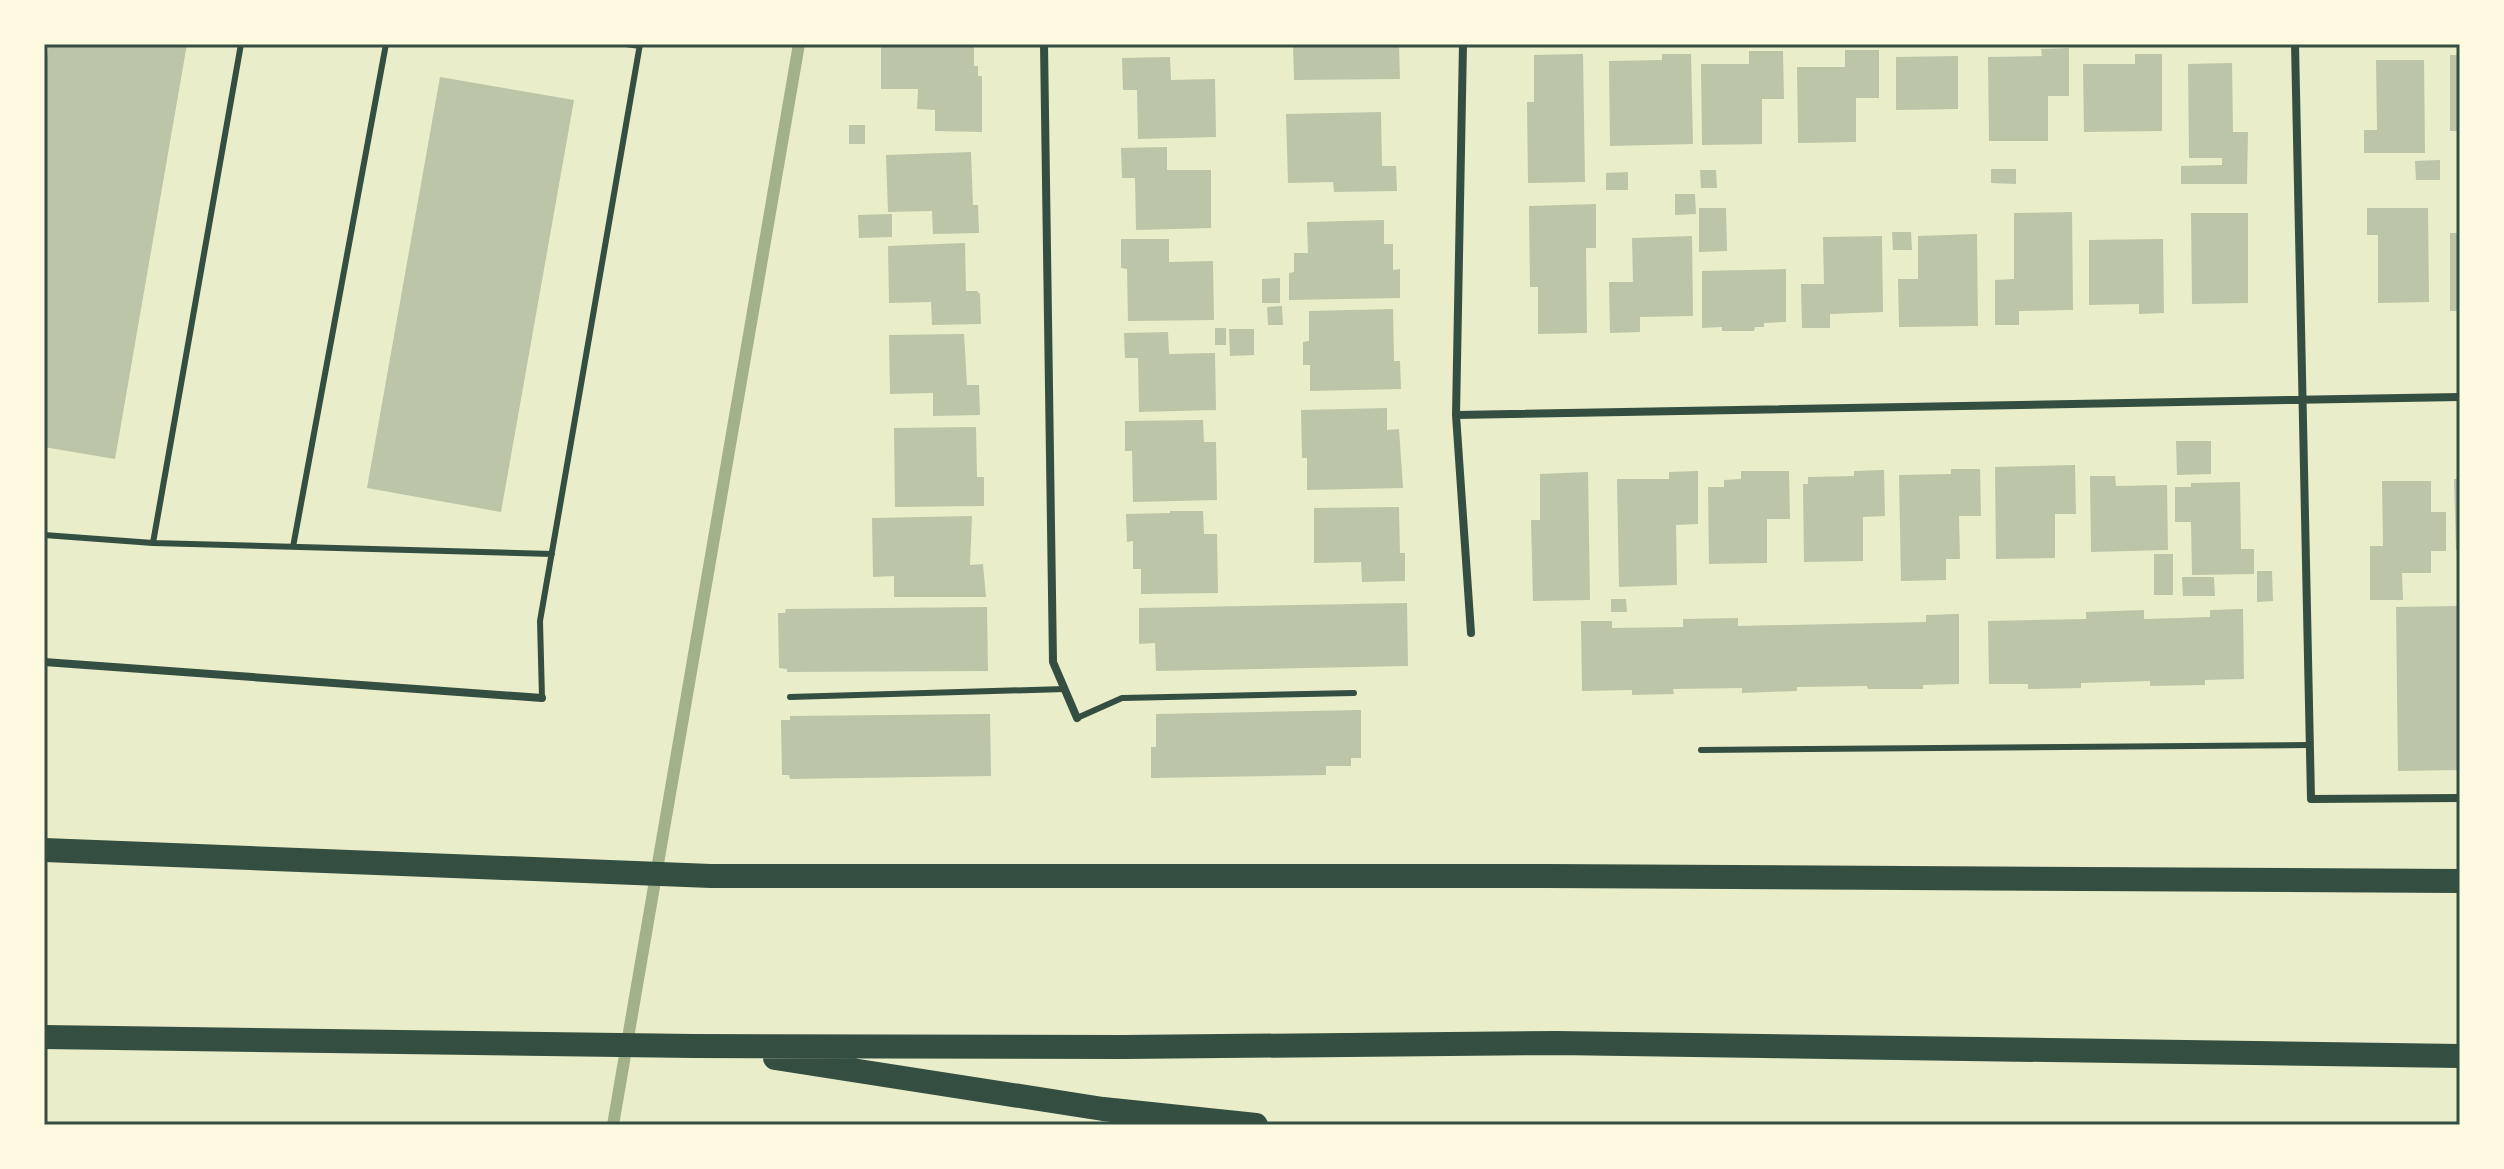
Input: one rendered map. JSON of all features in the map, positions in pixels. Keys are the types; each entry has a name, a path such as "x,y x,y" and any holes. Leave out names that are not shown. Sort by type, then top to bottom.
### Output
{"highway":[{"path":"44,850 711,876 2460,881"},
{"path":"44,1037 694,1046 1138,1047 1556,1043 2460,1056"},
{"path":"694,1046 1103,1109 1256,1125"}],"street":[{"path":"1044,44 1053,662 1077,718"},
{"path":"1463,44 1456,415 1471,633"},
{"path":"2295,44 2311,799 2460,798"},
{"path":"1456,415 2460,397"},
{"path":"44,662 542,698"}],"lane":[{"path":"153,543 241,44"},
{"path":"293,547 386,44"},
{"path":"542,698 540,621 640,45 626,44"},
{"path":"44,535 153,543 552,554"},
{"path":"790,697 1065,689"},
{"path":"1077,718 1122,698 1354,693"},
{"path":"1701,750 2309,745"}],"building":[{"path":"49,44 187,44 115,459 44,447 44,75"},
{"path":"881,44 974,46 974,66 978,66 978,76 982,76 982,132 935,131 935,110 917,109 918,89 881,89"},
{"path":"1293,44 1399,45 1400,79 1294,80"},
{"path":"2069,48 2069,96 2048,96 2048,141 1989,141 1988,57 2042,56 2041,49"},
{"path":"1845,50 1879,50 1879,98 1856,98 1856,142 1798,143 1797,67 1845,67"},
{"path":"1749,51 1783,51 1784,99 1762,99 1762,144 1702,145 1701,64 1749,64"},
{"path":"1583,54 1585,182 1528,183 1527,102 1534,102 1534,55"},
{"path":"1662,54 1691,54 1693,144 1610,146 1609,61 1662,60"},
{"path":"2135,54 2162,54 2162,131 2084,132 2083,64 2135,64"},
{"path":"2450,55 2460,55 2460,131 2450,131"},
{"path":"1958,56 1958,109 1896,110 1896,57"},
{"path":"1170,57 1171,80 1215,79 1216,137 1138,139 1137,90 1123,90 1122,58"},
{"path":"2376,60 2424,60 2425,153 2364,153 2364,130 2377,130"},
{"path":"2232,63 2233,132 2248,132 2247,184 2181,184 2181,166 2222,165 2222,158 2189,158 2188,64"},
{"path":"440,77 574,100 501,512 367,488"},
{"path":"1381,112 1382,166 1396,166 1397,191 1334,192 1333,182 1288,183 1286,114"},
{"path":"849,125 865,125 865,144 849,144"},
{"path":"1167,147 1167,170 1211,170 1211,228 1136,230 1135,178 1122,178 1121,148"},
{"path":"971,152 973,205 978,205 979,233 933,234 932,211 888,212 886,155"},
{"path":"2440,160 2440,180 2416,180 2415,161"},
{"path":"1991,169 2016,169 2016,184 1991,183"},
{"path":"1700,170 1716,170 1717,188 1701,188"},
{"path":"1628,172 1628,190 1606,190 1606,173"},
{"path":"1675,194 1695,194 1696,214 1675,215"},
{"path":"1596,204 1596,248 1586,248 1587,333 1538,334 1538,287 1530,287 1529,206"},
{"path":"1699,208 1726,208 1727,251 1699,252"},
{"path":"2367,208 2428,208 2429,302 2378,303 2378,235 2367,235"},
{"path":"2072,212 2073,310 2019,311 2019,325 1995,325 1995,280 2014,279 2014,213"},
{"path":"2191,213 2248,213 2248,303 2192,304"},
{"path":"892,214 892,237 859,238 858,215"},
{"path":"1384,220 1384,244 1393,244 1393,270 1400,269 1400,298 1289,300 1289,273 1294,272 1294,253 1308,253 1307,222"},
{"path":"1892,232 1911,232 1912,250 1893,250"},
{"path":"2450,233 2460,233 2460,311 2450,311"},
{"path":"1977,234 1978,326 1899,327 1898,279 1918,279 1918,236"},
{"path":"1692,236 1693,316 1640,317 1640,332 1610,333 1609,282 1633,282 1632,238"},
{"path":"1882,236 1883,312 1830,314 1830,328 1802,328 1801,284 1824,284 1823,237"},
{"path":"1121,239 1169,239 1169,262 1213,261 1214,320 1128,321 1127,269 1121,268"},
{"path":"2163,239 2164,313 2139,314 2139,304 2089,305 2089,240"},
{"path":"965,243 966,291 980,294 981,324 932,325 931,302 889,303 888,246"},
{"path":"1786,269 1786,322 1764,323 1764,327 1755,327 1754,331 1702,328 1702,271"},
{"path":"1280,278 1280,303 1262,303 1262,279"},
{"path":"1282,306 1283,325 1268,325 1267,307"},
{"path":"1393,309 1394,361 1400,361 1401,389 1310,391 1310,365 1303,365 1303,342 1309,341 1309,311"},
{"path":"1215,328 1226,328 1226,345 1215,345"},
{"path":"1229,329 1254,329 1254,355 1230,356"},
{"path":"1168,332 1169,354 1215,353 1216,410 1139,412 1138,358 1125,358 1124,333"},
{"path":"964,334 967,385 979,385 980,415 933,416 933,393 890,394 889,335"},
{"path":"1387,408 1387,430 1399,429 1403,488 1307,490 1307,458 1302,458 1301,410"},
{"path":"1203,420 1204,442 1216,442 1217,500 1133,502 1132,451 1125,451 1125,421"},
{"path":"976,427 977,477 984,477 984,506 895,507 894,428"},
{"path":"2176,441 2211,441 2211,474 2177,475"},
{"path":"2075,465 2076,514 2055,514 2055,558 1996,559 1995,467"},
{"path":"1951,469 1980,469 1981,516 1959,516 1960,559 1946,559 1946,580 1901,581 1899,475 1951,474"},
{"path":"1884,470 1885,516 1863,517 1863,561 1804,562 1803,484 1808,484 1808,477 1854,476 1854,471"},
{"path":"1698,471 1698,524 1676,525 1677,585 1619,587 1617,479 1669,479 1669,472"},
{"path":"1741,471 1789,471 1790,519 1767,519 1767,563 1709,564 1708,487 1724,487 1724,480 1741,479"},
{"path":"1588,472 1590,600 1533,601 1531,520 1540,520 1540,474"},
{"path":"2090,476 2115,476 2116,486 2167,485 2168,550 2091,552"},
{"path":"2454,479 2460,479 2460,550 2456,550"},
{"path":"2382,481 2431,481 2431,512 2446,512 2446,551 2431,551 2431,573 2402,573 2403,600 2370,600 2370,546 2383,546"},
{"path":"2240,482 2241,549 2254,549 2254,574 2192,575 2191,522 2175,522 2175,487 2191,487 2191,483"},
{"path":"1399,507 1400,553 1405,553 1405,581 1362,582 1361,562 1314,563 1314,508"},
{"path":"1203,511 1204,534 1217,534 1218,593 1141,594 1141,569 1133,569 1133,541 1127,542 1126,514"},
{"path":"972,516 970,565 983,564 986,597 894,597 894,576 873,577 872,518"},
{"path":"2154,554 2173,554 2173,595 2154,595"},
{"path":"2257,571 2272,571 2273,601 2257,602"},
{"path":"2182,577 2214,577 2215,596 2183,596"},
{"path":"1611,599 1626,599 1627,612 1611,612"},
{"path":"1407,603 1408,666 1156,671 1155,643 1139,644 1139,608"},
{"path":"2460,606 2460,770 2398,771 2396,607"},
{"path":"987,607 988,671 787,672 787,669 779,668 778,613 785,613 786,609"},
{"path":"2243,609 2244,679 2205,680 2205,685 2150,686 2150,681 2081,683 2081,688 2028,689 2028,684 1989,684 1988,621 2086,619 2086,612 2144,610 2144,619 2210,617 2210,610"},
{"path":"1959,614 1959,684 1923,685 1923,689 1797,687 1797,691 1742,693 1742,688 1673,689 1674,694 1632,695 1632,690 1582,691 1581,621 1612,621 1612,628 1683,627 1683,619 1738,618 1738,626 1926,622 1926,615"},
{"path":"1361,710 1361,758 1351,758 1351,766 1326,766 1326,775 1151,778 1151,747 1156,747 1156,714"},
{"path":"990,714 991,776 790,779 789,775 782,775 781,720 790,720 790,716"}],"waterway":[{"path":"613,1125 799,44"}]}
